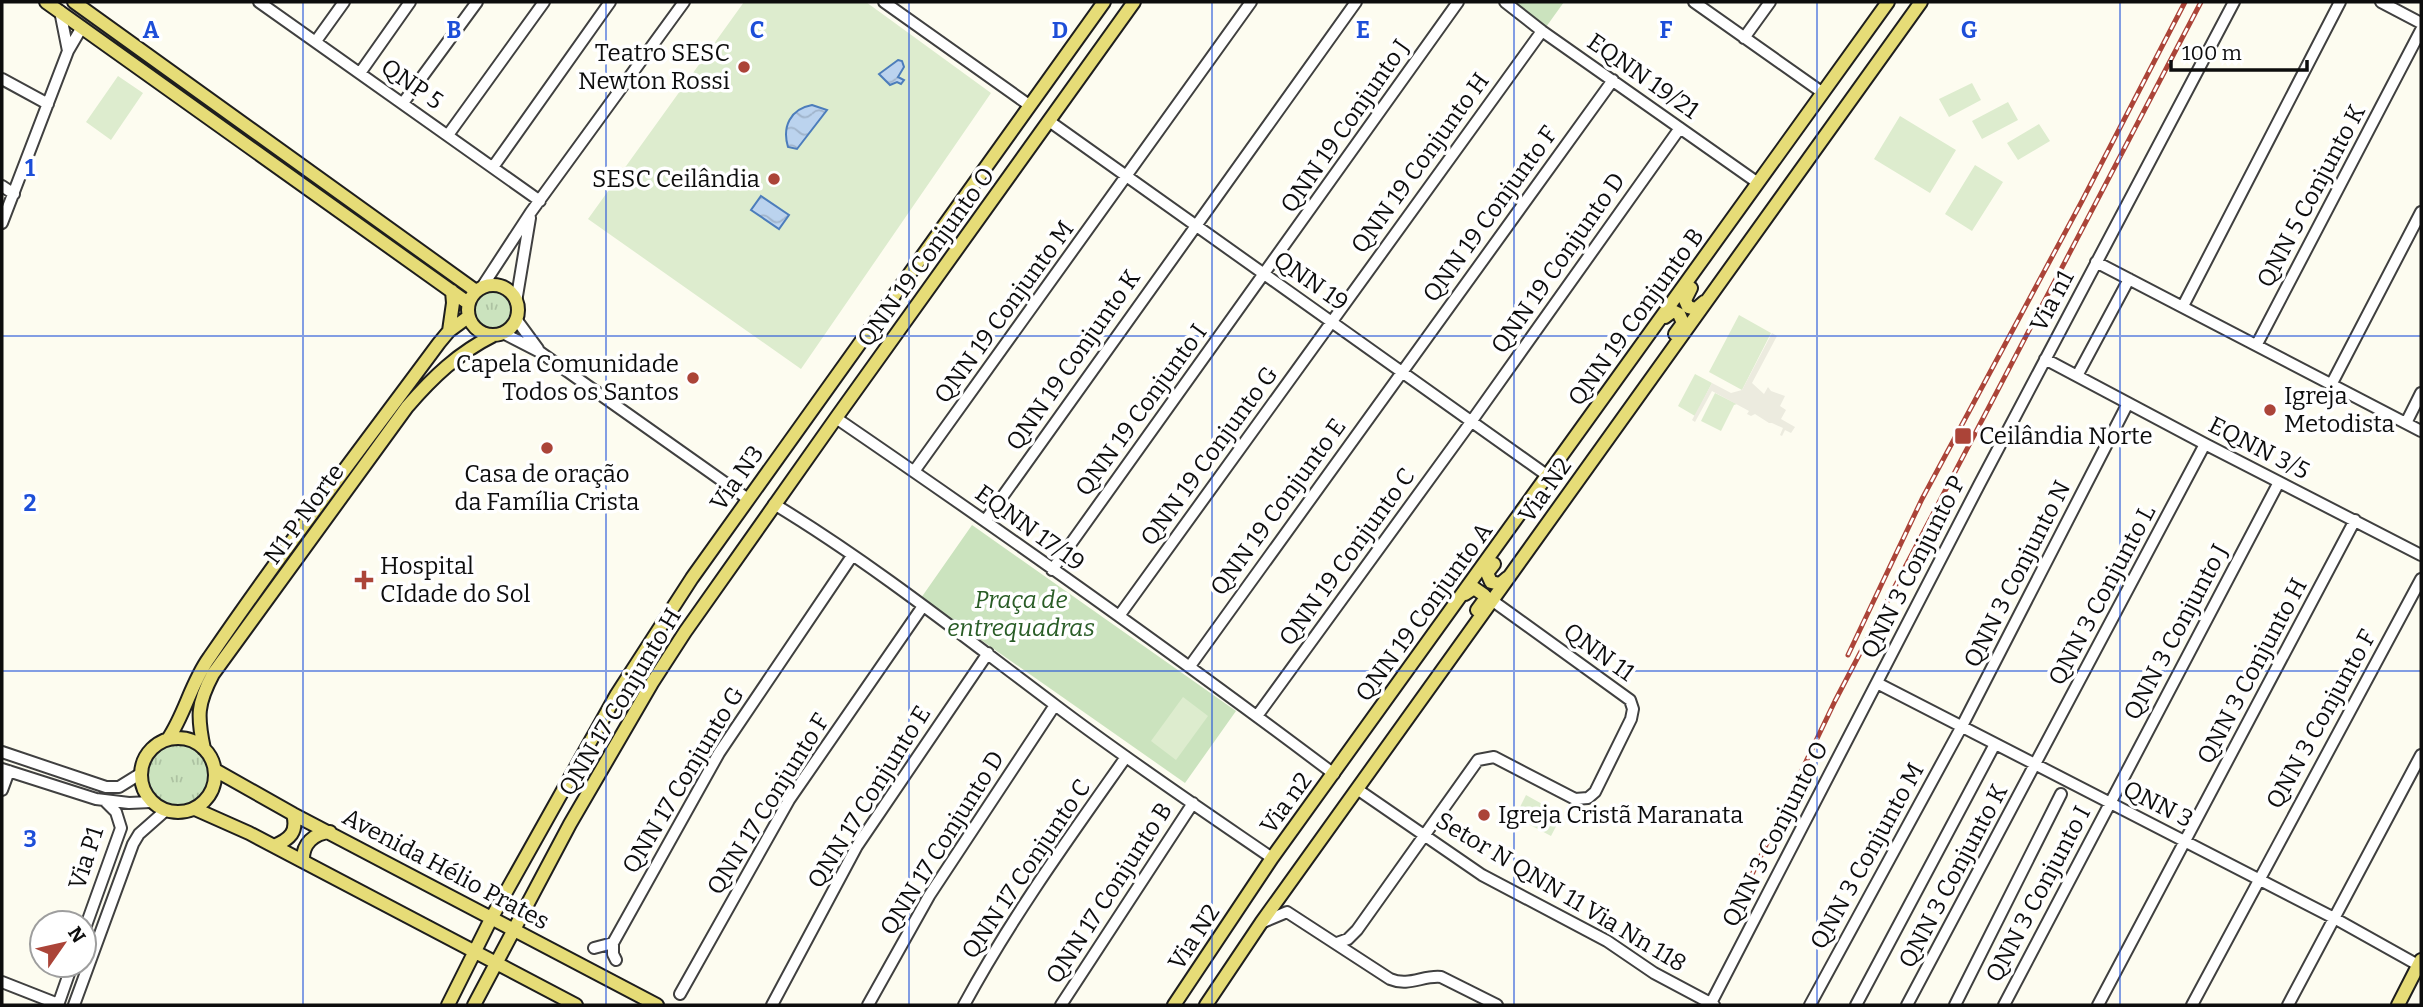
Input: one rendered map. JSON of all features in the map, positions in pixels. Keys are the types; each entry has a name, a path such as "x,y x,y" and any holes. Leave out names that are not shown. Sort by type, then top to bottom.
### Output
{"main road":[{"path":"46,2 452,291 468,310 478,330 499,334 511,327 516,319 516,302 506,288 490,285 479,289 468,310"},
{"path":"74,2 479,289"},
{"name":"Via N3","path":"448,1005 473,951 617,694 692,578 1104,2"},
{"path":"1111,34 1127,2"},
{"path":"1111,34 1134,2"},
{"path":"1758,183 1888,2"},
{"path":"1868,75 1895,27 1914,2"},
{"name":"Via N2","path":"1206,1003 1417,705 1446,654 1485,599 1511,574 1921,2"},
{"name":"QNN 19 Conjunto O","path":"836,418 1111,34"},
{"path":"936,278 928,281 923,279 920,273 922,267 1000,159 1015,125"},
{"name":"QNN 19 Conjunto B","path":"1546,478 1758,183"},
{"path":"1713,292 1696,309 1690,309 1685,303 1685,297 1721,246 1749,196"},
{"path":"820,439 836,405 914,297 914,291 909,286 903,285 898,289"},
{"path":"449,331 452,291"},
{"name":"N1 P Norte","path":"168,739 208,660 449,331 468,310"},
{"path":"1623,417 1644,377 1683,323 1679,314 1673,311 1658,323"},
{"name":"N1 P Norte","path":"204,749 199,729 200,700 213,674 407,407 443,368 476,344 499,334"},
{"name":"Via N3","path":"774,504 836,418"},
{"path":"1511,574 1500,584 1495,584 1487,573 1527,517 1546,478"},
{"name":"QNN 19 Conjunto A","path":"1334,774 1546,478"},
{"name":"QNN 17 Conjunto H","path":"514,929 570,824 652,683 774,504"},
{"path":"652,683 643,687 637,681 637,676 692,578"},
{"path":"1461,598 1474,588 1488,598"},
{"path":"570,824 597,762 632,705 633,699 629,694 617,694"},
{"path":"176,738 191,740 204,749 215,770 211,793 195,809 180,813 165,810 151,802 143,789 140,774 149,752 168,739 176,738"},
{"name":"Avenida Hélio Prates","path":"215,770 293,814 657,1005"},
{"name":"Via n2","path":"1272,858 1334,774"},
{"path":"195,809 274,846 576,1005"},
{"path":"274,846 292,834 296,824 293,814"},
{"path":"303,861 304,849 311,839 330,832"},
{"name":"Via N2","path":"1174,1005 1272,858"},
{"path":"1188,1005 1188,996 1215,954 1242,902"},
{"path":"474,1005 514,929"},
{"path":"2398,1005 2420,962"}],"street":[{"name":"QNP 5","path":"259,2 272,5 316,41 540,201"},
{"path":"316,41 344,2"},
{"path":"360,73 410,2"},
{"path":"403,103 477,2"},
{"path":"448,135 544,2"},
{"path":"493,167 610,2"},
{"path":"479,289 531,212 684,2"},
{"path":"884,2 1029,105"},
{"name":"QNN 19 Conjunto M","path":"915,470 1251,2"},
{"name":"QNN 19 Conjunto K","path":"985,521 1356,2"},
{"name":"QNN 19 Conjunto J","path":"1265,274 1458,2"},
{"name":"EQNN 19/21","path":"1505,2 1758,183"},
{"path":"1695,2 1823,93"},
{"path":"1744,38 1770,2"},
{"name":"Via n1","path":"2045,359 2234,2"},
{"path":"2183,306 2340,2"},
{"path":"2381,2 2421,23"},
{"path":"60,12 68,51"},
{"path":"2,223 68,51 82,27"},
{"name":"QNN 5 Conjunto K","path":"2257,344 2421,30"},
{"name":"QNN 19 Conjunto H","path":"1333,321 1542,31"},
{"path":"2,79 48,104"},
{"name":"QNN 19 Conjunto F","path":"1401,372 1613,80"},
{"name":"QNN 19","path":"1049,121 1333,321 1546,478"},
{"name":"QNN 19 Conjunto D","path":"1471,422 1679,128"},
{"path":"2,186 13,194"},
{"path":"516,302 531,212"},
{"path":"2331,385 2421,212"},
{"path":"2096,262 2421,431"},
{"name":"QNN 19 Conjunto I","path":"1052,570 1265,274"},
{"path":"2077,376 2129,279"},
{"path":"516,319 540,352"},
{"name":"QNN 19 Conjunto G","path":"1119,616 1333,321"},
{"path":"499,334 540,352 748,499"},
{"name":"EQNN 3/5","path":"2045,359 2421,555"},
{"name":"QNN 3 Conjunto P","path":"1877,683 2045,359"},
{"name":"QNN 19 Conjunto E","path":"1190,666 1401,372"},
{"path":"2406,423 2421,393"},
{"name":"QNN 3 Conjunto N","path":"1962,726 2128,403"},
{"name":"EQNN 17/19","path":"836,418 915,470 1190,666 1334,774"},
{"name":"QNN 19 Conjunto C","path":"1257,716 1471,422"},
{"name":"QNN 3 Conjunto L","path":"2036,766 2205,444"},
{"name":"QNN 3 Conjunto J","path":"2110,802 2279,482"},
{"path":"774,504 923,606 1126,757 1272,858"},
{"name":"QNN 3 Conjunto H","path":"2098,1005 2355,520"},
{"name":"QNN 17 Conjunto G","path":"613,943 719,753 852,556"},
{"name":"QNN 3 Conjunto F","path":"2192,1005 2421,579"},
{"name":"QNN 11","path":"1423,835 1475,763 1488,756 1575,799 1588,797 1595,792 1633,714 1630,700 1488,598"},
{"name":"QNN 17 Conjunto F","path":"680,994 789,800 923,606"},
{"name":"QNN 17 Conjunto E","path":"772,1005 857,846 988,653"},
{"name":"QNN 3","path":"1877,683 2420,962"},
{"name":"QNN 3 Conjunto O","path":"1711,1005 1877,683"},
{"name":"QNN 17 Conjunto D","path":"868,1005 929,896 1055,705"},
{"name":"QNN 3 Conjunto M","path":"1810,1005 1962,726"},
{"path":"1857,1005 1995,744"},
{"path":"2,752 106,787 119,787 140,774"},
{"path":"2288,1005 2421,755"},
{"name":"QNN 17 Conjunto C","path":"964,1005 994,950 1126,757"},
{"name":"QNN 3 Conjunto K","path":"1907,1005 2036,766"},
{"path":"2,790 5,770 106,802 151,802"},
{"name":"Setor N QNN 11 Via Nn 118","path":"1357,789 1482,875 1600,937 1654,974 1711,1005"},
{"path":"1955,1005 2061,794"},
{"name":"Via P1","path":"92,909 121,828 120,820 106,802"},
{"name":"QNN 3 Conjunto I","path":"2004,1005 2110,802"},
{"name":"QNN 17 Conjunto B","path":"1060,1005 1193,803"},
{"name":"Via P1","path":"98,941 133,844 165,810"},
{"path":"1337,943 1354,933 1423,835"},
{"path":"1261,923 1287,912 1396,982 1408,983 1432,976 1441,977 1497,1005"},
{"path":"98,919 107,916"},
{"path":"594,948 607,947 613,943"},
{"path":"613,943 612,950 616,960"},
{"path":"2,982 58,1004 67,979"},
{"name":"Via P1","path":"74,1005 84,979"}],"green space":[{"name":"SESC Ceilândia","path":"744,2 866,2 991,93 801,369 588,219"},
{"path":"1511,2 1564,2 1546,27"},
{"path":"118,76 143,93 111,140 86,122"},
{"path":"1972,83 1981,100 1949,117 1939,99"},
{"path":"2008,102 2018,120 1982,139 1972,121"},
{"path":"1900,116 1956,150 1930,193 1874,159"},
{"path":"2039,124 2050,141 2018,160 2007,143"},
{"path":"1975,165 2003,182 1972,231 1945,214"},
{"path":"493,290 507,296 513,310 507,324 493,330 479,324 473,310 479,296"},
{"path":"1739,315 1771,333 1742,390 1709,372"},
{"path":"1695,374 1712,383 1695,416 1678,406"},
{"path":"1715,393 1737,404 1721,431 1701,421"},
{"name":"Praça de entrequadras","path":"972,525 1236,711 1185,783 921,598"},
{"path":"1183,697 1208,716 1176,760 1151,741"},
{"path":"172,744 184,744 201,753 208,764 208,788 201,799 184,808 172,808 160,803 151,794 146,782 146,770 151,758 160,749"},
{"path":"1526,795 1562,815 1551,836 1515,817"}],"shaded area":[{"path":"1772,333 1777,336 1752,383 1764,394 1768,387 1771,391 1785,396 1780,406 1786,410 1781,419 1795,427 1791,433 1785,430 1782,436 1780,435 1783,428 1755,414 1747,414 1749,411 1712,391 1695,422 1692,420 1712,383 1731,393 1742,390"}],"water":[{"path":"898,60 902,61 904,67 898,77 904,80 901,84 897,82 890,85 879,74"},
{"path":"812,105 827,110 797,149 788,147 786,133 790,120 798,110"},
{"path":"761,196 789,215 779,229 751,210"}],"railway":[{"path":"1848,655 1922,499 2185,2"},
{"path":"1745,889 1835,701 2201,2"}],"place":[{"name":"Teatro SESC Newton Rossi","path":"744,67"},
{"name":"SESC Ceilândia","path":"774,179"},
{"name":"Capela Comunidade Todos os Santos","path":"693,378"},
{"name":"Igreja Metodista","path":"2270,410"},
{"name":"Ceilândia Norte","path":"1963,436"},
{"name":"Casa de oração da Família Crista","path":"547,448"},
{"name":"Hospital CIdade do Sol","path":"364,580"},
{"name":"Igreja Cristã Maranata","path":"1484,815"}]}
